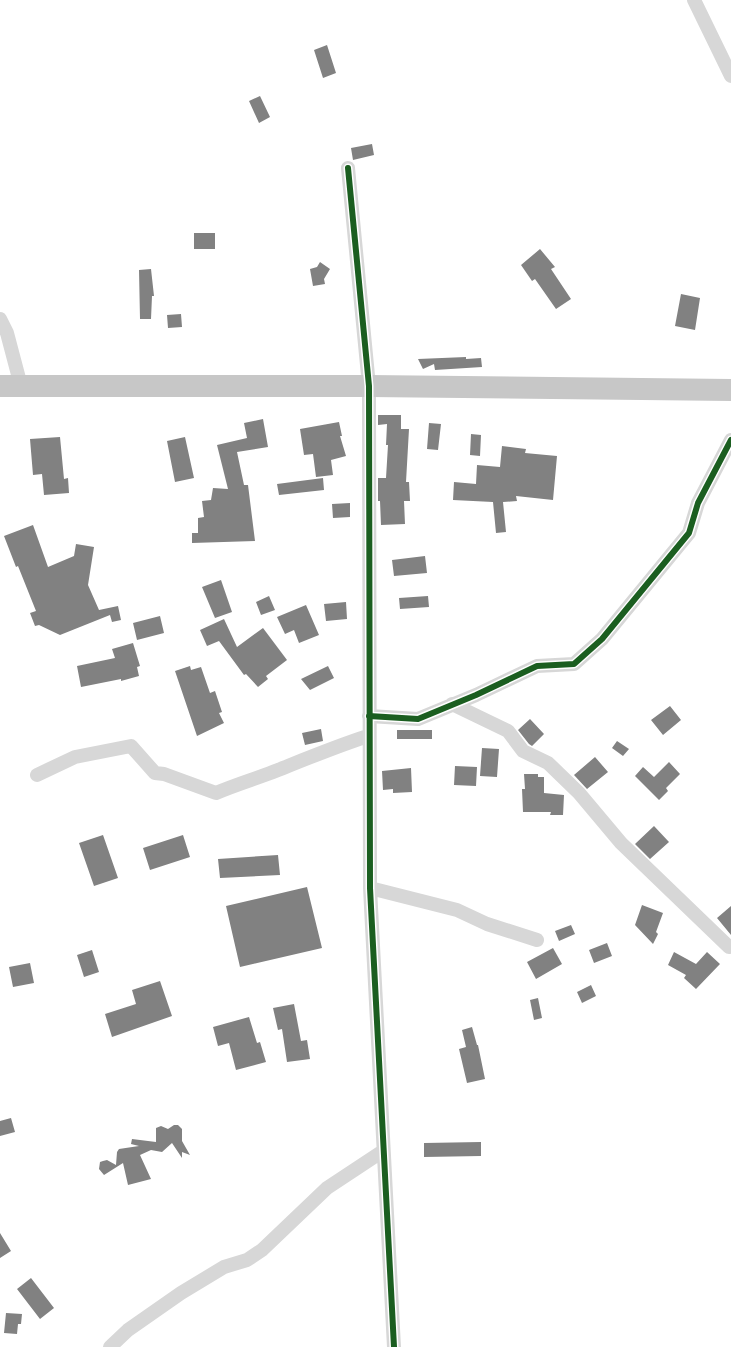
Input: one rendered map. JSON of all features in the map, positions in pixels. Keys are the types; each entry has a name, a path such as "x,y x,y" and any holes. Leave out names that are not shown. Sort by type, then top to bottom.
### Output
{"highway":[{"path":"11,386 369,386 731,390"}],"street":[{"path":"694,0 731,76"},
{"path":"348,168 369,386 368,736 370,888 394,1347"},
{"path":"0,319 7,333 11,386"},
{"path":"369,716 418,719 537,666 574,664 602,639 689,533 698,504 731,440"},
{"path":"452,704 508,731 523,750 548,763 579,792 621,843 729,947"},
{"path":"37,775 75,757 131,746 155,773 164,774 216,793 241,782 276,771 332,748 368,736"},
{"path":"370,888 457,910 487,924 537,940"},
{"path":"110,1347 128,1330 181,1292 224,1267 247,1260 262,1250 327,1188 383,1151"}],"building":[{"path":"327,45 336,73 323,78 314,50"},
{"path":"260,96 270,117 259,123 249,101"},
{"path":"372,144 374,155 353,160 351,148"},
{"path":"194,233 215,233 215,249 194,249"},
{"path":"540,249 555,267 551,269 571,299 556,309 535,279 532,281 521,265"},
{"path":"320,262 330,269 324,279 325,284 313,286 310,269 317,267"},
{"path":"151,269 154,296 152,296 151,319 140,319 139,270"},
{"path":"681,294 700,298 695,330 675,326"},
{"path":"181,314 182,327 168,328 167,315"},
{"path":"466,357 466,359 481,358 482,367 435,370 434,364 423,369 418,359"},
{"path":"378,415 401,415 401,429 409,429 406,482 409,482 410,501 404,501 405,524 381,525 378,478 386,478 388,445 386,445 387,424 378,425"},
{"path":"263,419 268,447 237,452 244,485 248,485 255,541 192,543 192,533 198,533 198,518 204,517 202,501 211,500 213,488 228,489 217,445 247,438 244,423"},
{"path":"339,422 342,436 340,436 346,456 331,460 333,475 316,477 313,454 304,455 300,429"},
{"path":"429,423 441,424 438,450 427,449"},
{"path":"471,434 481,435 480,456 470,455"},
{"path":"60,437 64,479 68,478 69,493 44,495 42,474 33,475 30,439"},
{"path":"185,437 194,478 175,482 167,441"},
{"path":"502,446 526,449 525,453 557,456 553,500 516,496 517,501 503,502 506,532 496,533 493,502 453,500 454,482 476,484 477,465 500,467"},
{"path":"323,478 324,490 279,495 277,484"},
{"path":"350,503 350,517 333,518 332,504"},
{"path":"33,525 48,567 74,556 76,544 94,547 88,585 99,610 118,606 121,620 112,622 110,615 60,635 39,625 35,626 30,613 36,611 4,536"},
{"path":"425,556 427,573 394,576 392,560"},
{"path":"221,580 232,612 215,618 202,587"},
{"path":"269,596 275,610 261,615 256,602"},
{"path":"428,596 429,607 400,609 399,598"},
{"path":"346,602 347,619 326,621 324,604"},
{"path":"306,605 319,635 299,643 294,630 285,634 277,617"},
{"path":"160,616 164,633 137,640 133,623"},
{"path":"224,619 237,647 263,628 287,660 266,676 268,679 258,687 246,674 244,675 219,641 207,646 200,630"},
{"path":"133,643 140,666 137,667 139,676 121,681 121,679 81,687 77,666 115,658 112,649"},
{"path":"190,666 191,670 201,667 210,693 215,691 222,712 219,713 224,723 197,736 175,671"},
{"path":"328,666 334,678 310,690 301,679"},
{"path":"670,706 681,720 663,735 651,720"},
{"path":"530,719 544,734 532,746 518,730"},
{"path":"321,729 323,741 305,745 302,733"},
{"path":"397,730 432,730 432,739 397,739"},
{"path":"617,741 629,749 623,756 612,748"},
{"path":"482,748 499,749 497,777 480,776"},
{"path":"595,757 608,772 587,789 574,775"},
{"path":"669,762 680,774 666,788 668,791 659,800 635,776 643,767 654,777"},
{"path":"455,766 477,767 476,786 454,785"},
{"path":"411,768 412,792 393,793 393,789 383,790 382,771"},
{"path":"524,774 538,774 538,777 544,777 544,793 564,795 563,815 550,815 551,812 523,812 522,789 525,789"},
{"path":"654,826 669,842 650,859 635,844"},
{"path":"103,835 118,878 94,886 79,843"},
{"path":"183,835 190,857 150,870 143,848"},
{"path":"278,855 280,875 220,878 218,859"},
{"path":"307,887 322,948 240,967 226,906"},
{"path":"642,905 663,913 656,932 658,934 653,944 635,925"},
{"path":"731,906 731,935 717,918"},
{"path":"571,925 575,934 559,941 555,931"},
{"path":"607,943 612,956 594,963 589,950"},
{"path":"553,948 562,964 536,979 527,962"},
{"path":"92,950 99,972 84,977 77,955"},
{"path":"674,952 696,964 707,952 720,964 696,989 684,978 686,975 668,965"},
{"path":"30,963 34,983 13,987 9,967"},
{"path":"160,981 172,1016 112,1037 105,1014 136,1004 132,990"},
{"path":"591,985 596,996 582,1003 577,992"},
{"path":"538,998 542,1018 534,1020 530,1000"},
{"path":"294,1004 301,1041 307,1040 310,1059 287,1062 282,1029 278,1030 273,1008"},
{"path":"249,1017 257,1043 260,1042 266,1062 236,1070 229,1043 218,1046 213,1027"},
{"path":"472,1027 485,1079 467,1083 459,1049 466,1047 462,1030"},
{"path":"11,1118 15,1132 0,1136 0,1121"},
{"path":"178,1125 182,1129 182,1141 190,1155 182,1152 182,1158 172,1143 162,1152 151,1150 140,1155 151,1179 128,1185 123,1163 104,1175 99,1169 100,1162 107,1160 116,1165 119,1149 139,1146 131,1144 132,1139 156,1142 156,1128 161,1126 168,1129"},
{"path":"481,1142 481,1156 424,1157 424,1143"},
{"path":"0,1233 11,1251 0,1258"},
{"path":"31,1278 54,1308 40,1319 17,1289"},
{"path":"6,1313 22,1314 17,1334 4,1333"}],"cycle path":[{"path":"348,168 369,386 370,888 394,1347"},
{"path":"369,716 418,719 476,695 537,666 574,664 602,639 689,533 698,503 731,440"}]}
